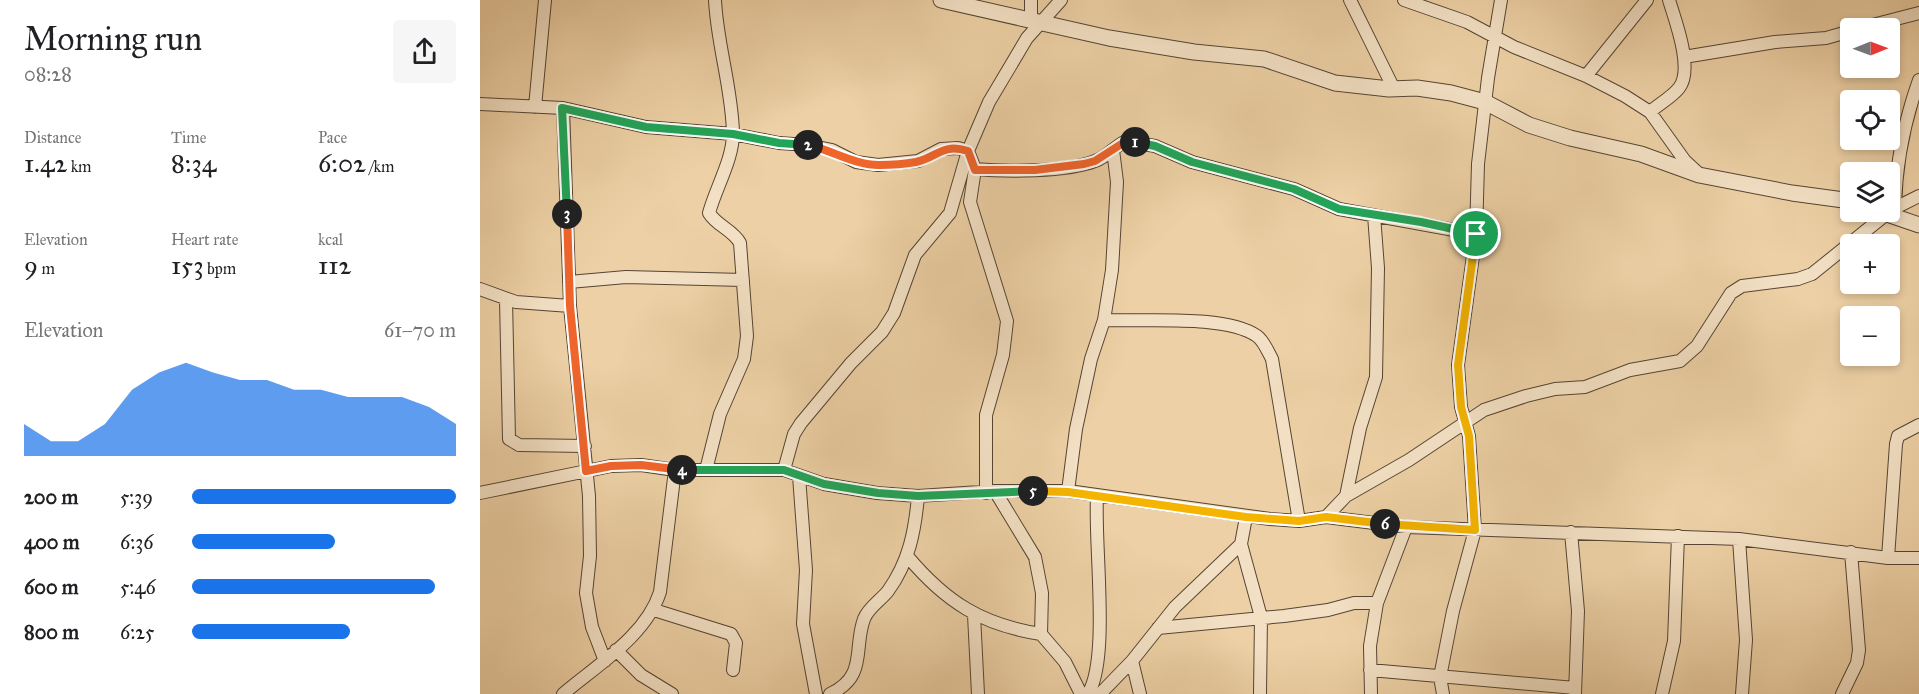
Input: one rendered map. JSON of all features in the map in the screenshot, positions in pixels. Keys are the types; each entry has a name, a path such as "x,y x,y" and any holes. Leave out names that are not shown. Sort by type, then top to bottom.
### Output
{"street":[{"path":"535,107 545,0"},
{"path":"706,470 720,414 744,359 747,336 740,243 737,237 714,221 709,213 730,154 733,134 728,74 716,0"},
{"path":"941,0 1175,50 1264,58 1335,83 1394,89 1417,88 1485,102 1529,125 1570,138 1641,154 1699,175 1792,193 1840,200"},
{"path":"1031,0 1036,22"},
{"path":"784,470 794,434 801,423 851,363 882,332 894,313 915,255 950,213 968,151 1003,77 1036,22 1061,0"},
{"path":"1350,0 1394,89"},
{"path":"1404,0 1467,22 1514,47 1586,76 1650,112 1685,161 1699,175"},
{"path":"1443,694 1440,677 1453,611 1475,530 1466,422 1461,407 1458,365 1476,234 1478,164 1485,102 1501,0"},
{"path":"1586,76 1647,0"},
{"path":"1650,112 1679,88 1684,73 1684,57 1669,0"},
{"path":"1900,18 1919,13"},
{"path":"1684,57 1775,42 1840,35"},
{"path":"1897,162 1919,80"},
{"path":"480,104 562,108 646,127 733,134 779,143 808,144 832,150 856,162 878,165 918,161 941,149 958,148 968,151"},
{"path":"562,108 568,282 585,446 590,556 586,593 592,627 605,661"},
{"path":"975,170 1027,171 1084,164 1095,161 1126,141 1155,146 1192,162 1304,192 1339,209 1476,234"},
{"path":"1068,492 1076,429 1091,359 1104,320 1112,270 1117,182 1113,150"},
{"path":"968,151 975,170 970,202 1007,321 1003,355 986,415 990,492 1035,557 1042,593 1041,634"},
{"path":"1900,205 1919,196"},
{"path":"1346,495 1360,428 1376,377 1378,268 1374,215"},
{"path":"1900,216 1919,225"},
{"path":"1326,517 1346,495 1409,460 1484,410 1555,389 1585,387 1629,370 1680,361 1697,346 1731,293 1742,286 1798,279 1812,274 1875,222"},
{"path":"568,282 626,277 743,280"},
{"path":"480,289 506,300 570,306"},
{"path":"506,300 509,439 519,445 585,446"},
{"path":"1104,320 1211,323 1248,331 1260,337 1272,359 1299,521"},
{"path":"1888,558 1896,444 1898,436 1919,424"},
{"path":"480,493 611,466 641,465 675,470 784,470 824,484 878,493 918,496 990,492 1068,492 1246,517 1299,521 1326,517 1406,527 1739,539 1802,549 1851,552 1888,558 1919,558"},
{"path":"563,694 605,661 654,610 660,592 675,470"},
{"path":"799,476 806,570 803,624 816,694"},
{"path":"830,694 840,689 849,679 857,664 863,620 897,579 908,557 918,496"},
{"path":"1088,694 1100,654 1094,530 1097,497"},
{"path":"1246,517 1241,544 1261,617 1260,694"},
{"path":"1371,694 1370,646 1377,603 1406,527"},
{"path":"1370,670 1577,692 1578,611 1571,532"},
{"path":"1662,694 1674,641 1678,536"},
{"path":"1739,539 1746,640 1742,694"},
{"path":"1100,694 1132,661 1175,607 1241,544"},
{"path":"1842,694 1857,663 1859,650 1851,552"},
{"path":"908,557 946,595 974,615 1041,634 1065,662 1081,694"},
{"path":"1158,628 1328,610 1354,603 1377,603"},
{"path":"654,610 731,634 736,643 733,669"},
{"path":"974,615 978,694"},
{"path":"616,650 641,675 672,694"},
{"path":"1132,661 1140,694"}],"route":[{"path":"562,108 646,127 733,134 779,143 808,144 832,150 856,162 878,165 918,161 941,149 958,148 968,151 975,170 1010,172 1035,170 1095,161 1126,141 1155,146 1192,162 1294,189 1339,209 1421,222 1476,234 1458,365 1461,407 1469,436 1475,530 1406,527 1326,517 1299,521 1246,517 1068,492 995,491 918,496 878,493 824,484 784,470 675,470 641,465 611,466 586,471 578,372 574,350 574,326 570,306 562,108"}]}
